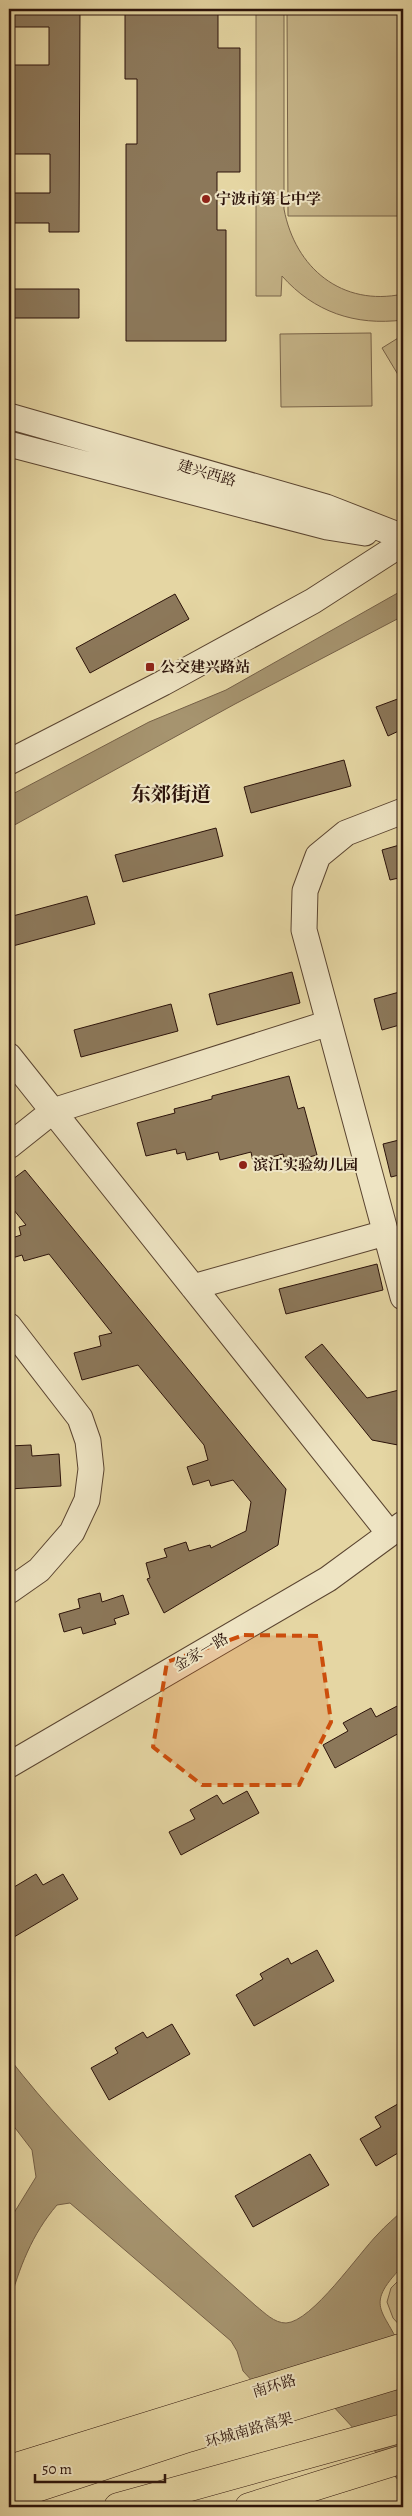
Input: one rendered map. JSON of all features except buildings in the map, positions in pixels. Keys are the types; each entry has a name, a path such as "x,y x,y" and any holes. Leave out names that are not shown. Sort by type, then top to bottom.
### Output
{"main road":[{"name":"南环路","path":"9,2469 403,2347"},
{"path":"9,2498 188,2438 403,2373"},
{"name":"环城南路高架","path":"9,2498 403,2385"},
{"path":"118,2507 403,2428"},
{"path":"250,2507 323,2486 403,2459"}],"street":[{"name":"建兴西路","path":"9,416 326,507 403,538"},
{"name":"建兴西路","path":"9,444 327,527 403,538"},
{"path":"9,762 163,683 313,601 403,543"},
{"path":"403,811 346,833 318,856 305,891 304,930 403,1298"},
{"path":"9,1146 52,1111 329,1024"},
{"path":"9,1056 193,1287 396,1528"},
{"path":"193,1287 385,1233"},
{"path":"9,1326 80,1418 88,1441 91,1469 87,1500 72,1532 39,1570 9,1591"},
{"name":"金家一路","path":"9,1765 144,1684 328,1580 396,1528"}],"highlighted area":[{"path":"244,1635 319,1636 331,1722 299,1785 202,1785 153,1747 167,1662"}],"shaded area":[{"path":"256,9 284,9 284,209 290,230 299,249 310,265 325,278 341,288 360,294 381,296 403,294 403,320 368,321 336,314 308,299 282,276 281,296 256,296"},
{"path":"287,9 403,9 403,216 288,216"},
{"path":"371,333 372,406 281,407 280,334"},
{"path":"403,335 403,383 382,348"},
{"path":"403,590 403,616 235,704 9,828 9,796 149,722 226,690"},
{"path":"9,2058 66,2125 127,2188 256,2306 270,2317 282,2323 297,2320 322,2299 370,2243 403,2210 403,2266 390,2280 380,2301 381,2310 403,2355 403,2491 402,2485 380,2457 319,2391 255,2384 243,2371 237,2351 231,2341 70,2203 57,2205 40,2228 27,2252 9,2305 9,2221 36,2177 32,2150 9,2120"},
{"path":"403,2276 403,2329 393,2318 387,2302 391,2288"}],"place":[{"name":"宁波市第七中学","path":"206,199"},
{"name":"公交建兴路站","path":"150,667"},
{"name":"滨江实验幼儿园","path":"243,1165"}],"district":[{"name":"东郊街道","path":"171,794"}]}
